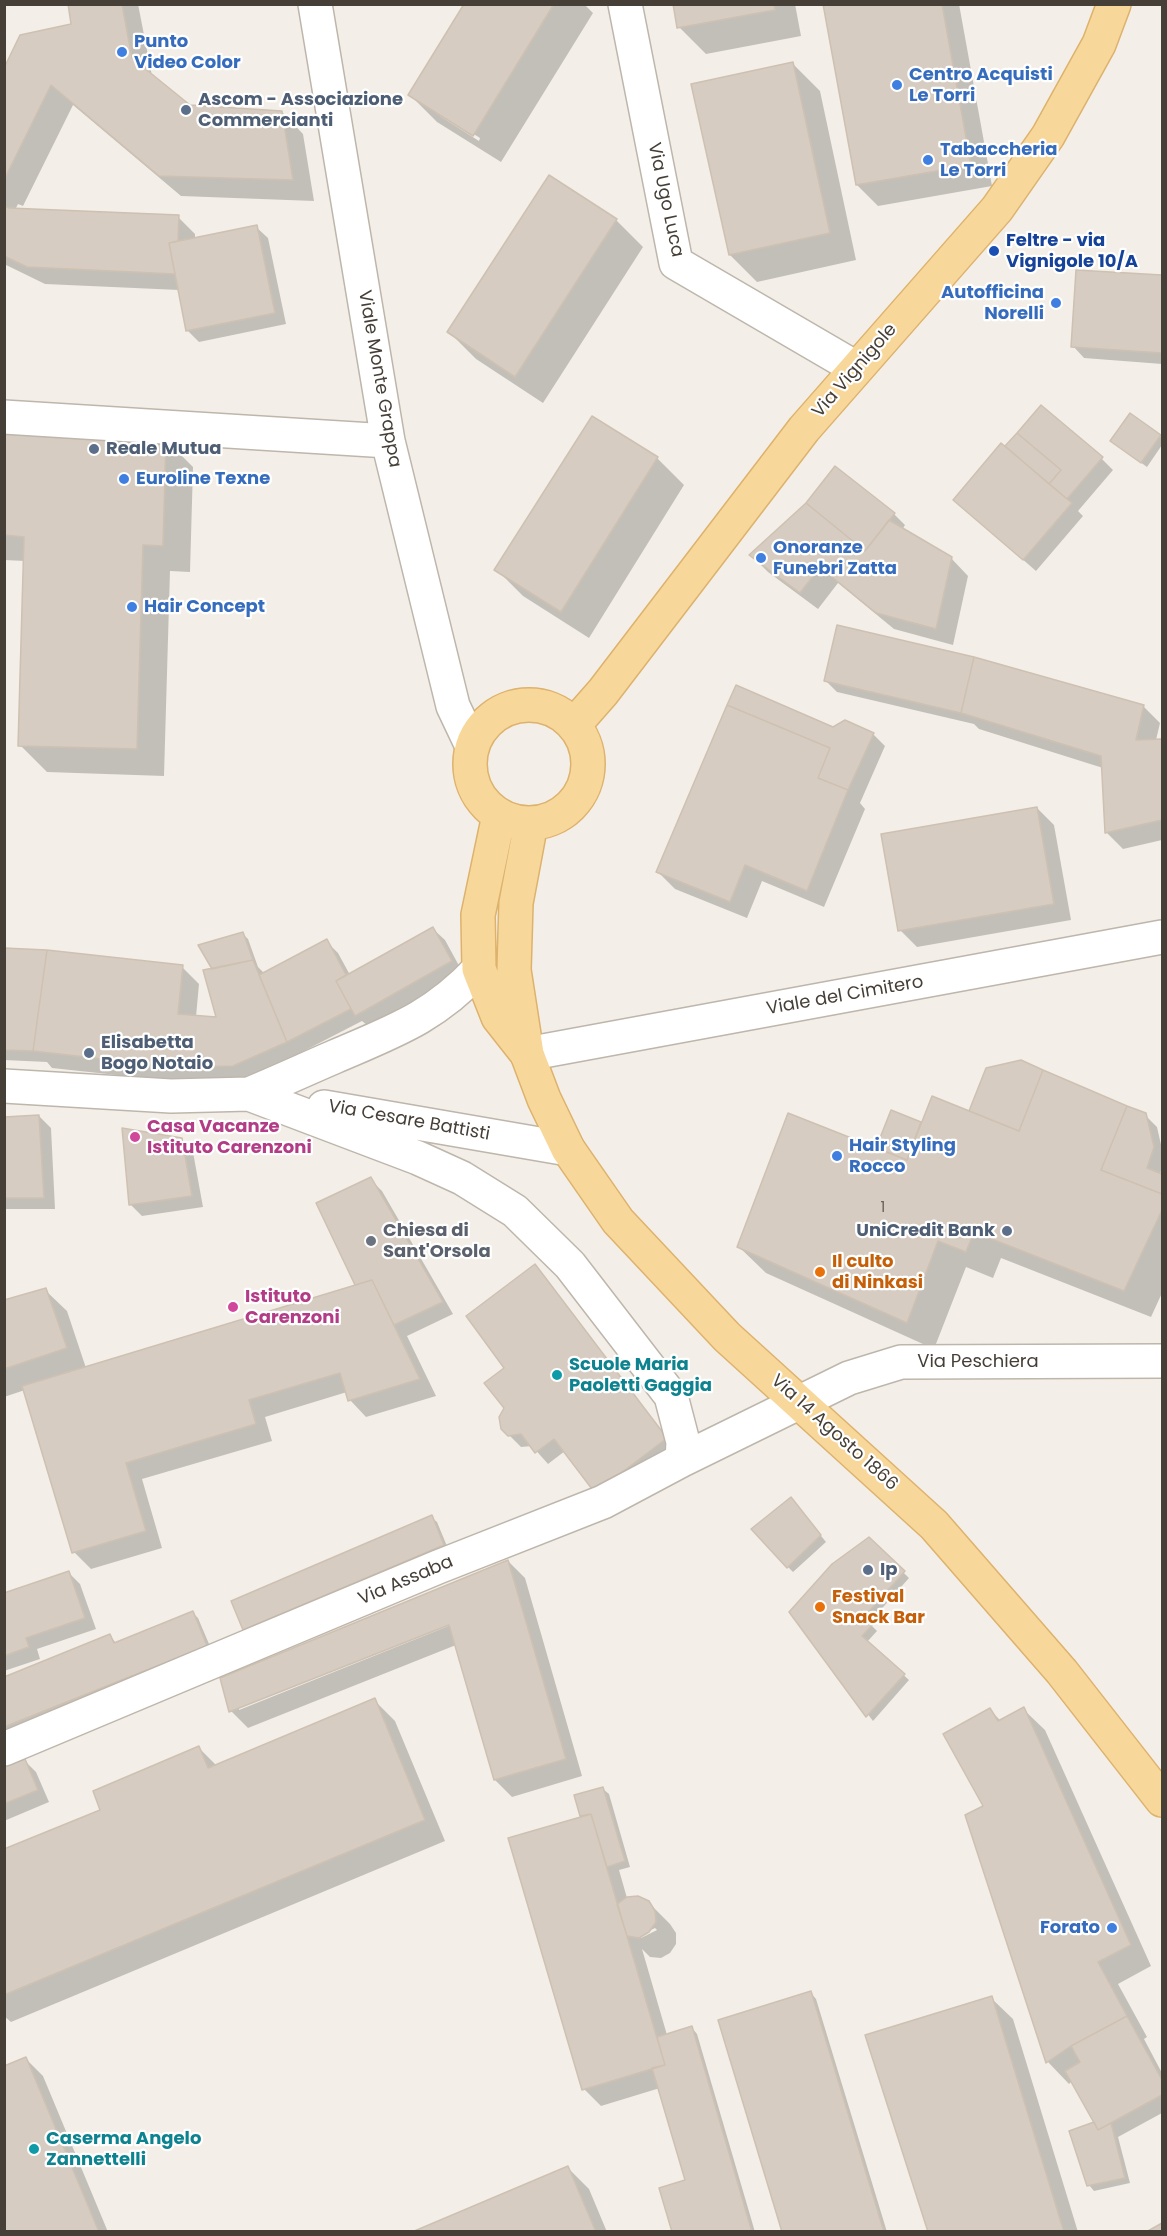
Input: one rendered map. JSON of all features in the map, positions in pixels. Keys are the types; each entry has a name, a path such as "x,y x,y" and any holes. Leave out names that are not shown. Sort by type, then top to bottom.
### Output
{"main road":[{"name":"Via Vignigole","path":"574,725 603,692 804,429 998,209 1048,136 1099,44 1114,4"},
{"path":"526,704 560,713 574,725 584,741 589,760 587,779 580,796 566,810 550,820 531,824 515,821 499,814 487,805 474,785 470,762 472,746 480,730 492,717 526,704"},
{"name":"Via 14 Agosto 1866","path":"499,814 478,915 479,969 498,1017 527,1054"},
{"name":"Via 14 Agosto 1866","path":"531,824 516,903 514,970 527,1054 543,1099 568,1149 618,1221 727,1336 934,1525 1062,1672 1162,1800"}],"street":[{"name":"Viale Monte Grappa","path":"315,4 388,441 453,706 472,746"},
{"name":"Via Ugo Luca","path":"625,4 676,263 856,368"},
{"path":"4,417 388,441"},
{"name":"Viale del Cimitero","path":"527,1054 1162,937"},
{"name":"Via Cesare Battisti","path":"249,1094 408,1026 459,991 479,969"},
{"name":"Via Cesare Battisti","path":"4,1086 171,1096 249,1094 568,1149"},
{"name":"Via Cesare Battisti","path":"249,1094 418,1158 462,1178 515,1211 570,1265 671,1396 683,1442 682,1460"},
{"name":"Via Peschiera","path":"801,1403 849,1378 902,1362 1162,1361"},
{"name":"Via Assaba","path":"4,1749 438,1567 603,1502 682,1460 801,1403"}],"building":[{"path":"68,4 122,4 132,58 190,105 282,111 293,180 159,176 51,85 4,180 4,68 20,35 71,24"},
{"path":"464,4 554,4 473,136 408,95"},
{"path":"673,4 774,4 775,10 677,28"},
{"name":"Centro Acquisti Le Torri","path":"823,4 942,4 971,165 856,185"},
{"path":"793,62 830,233 729,255 691,84"},
{"path":"549,175 617,219 515,377 447,332"},
{"path":"4,206 179,215 178,241 169,243 175,274 27,267 4,256"},
{"path":"257,225 275,313 186,331 169,243"},
{"path":"1076,270 1162,275 1162,353 1071,347"},
{"path":"1041,405 1103,457 1067,499 1049,484 1061,470 1017,433"},
{"path":"1130,413 1161,435 1141,463 1110,441"},
{"path":"592,416 658,457 561,612 494,570"},
{"path":"1017,433 1061,470 1049,484 1005,446"},
{"path":"4,434 166,439 163,546 143,545 137,749 18,746 24,537 4,535"},
{"path":"1001,443 1072,503 1023,560 953,500"},
{"path":"835,466 895,513 865,551 806,503"},
{"path":"806,503 865,551 889,520 952,557 936,629 876,613 820,567 800,593 749,555"},
{"path":"837,625 974,657 961,713 824,681"},
{"path":"974,657 1144,705 1136,740 1162,739 1162,820 1105,833 1101,756 961,713"},
{"path":"736,685 833,727 845,720 874,733 848,790 818,778 830,748 727,705"},
{"path":"727,705 830,748 818,778 848,790 807,891 745,865 730,902 656,872"},
{"path":"1037,807 1054,904 898,931 881,834"},
{"path":"433,927 452,961 355,1016 336,981"},
{"path":"243,932 253,960 212,969 198,945"},
{"path":"327,939 346,975 336,981 351,1009 287,1042 259,975"},
{"path":"4,948 47,950 33,1051 4,1050"},
{"path":"47,950 183,965 178,1014 216,1017 203,970 253,960 287,1042 233,1066 173,1067 33,1051"},
{"path":"1021,1060 1043,1070 1019,1131 969,1111 986,1068"},
{"path":"1043,1070 1127,1106 1101,1170 1162,1194 1162,1210 1124,1291 974,1232 966,1252 938,1241 907,1323 737,1247 788,1113 907,1160 932,1096 1019,1131"},
{"path":"1127,1106 1146,1113 1154,1147 1147,1168 1162,1174 1162,1194 1101,1170"},
{"path":"891,1110 921,1122 907,1160 876,1148"},
{"path":"39,1115 44,1198 4,1198 4,1117"},
{"path":"122,1128 182,1138 192,1196 129,1205"},
{"name":"Chiesa di Sant'Orsola","path":"371,1177 443,1302 394,1325 372,1280 355,1285 316,1203"},
{"name":"Scuole Maria Paoletti Gaggia","path":"535,1264 667,1438 595,1493 554,1439 535,1453 521,1434 508,1436 501,1429 499,1417 504,1408 484,1383 504,1368 466,1316"},
{"path":"372,1280 420,1379 348,1401 340,1373 249,1400 256,1424 126,1463 146,1531 72,1553 22,1386"},
{"path":"46,1288 67,1348 4,1369 4,1300"},
{"path":"791,1497 821,1535 787,1568 751,1529"},
{"path":"432,1515 444,1545 243,1630 231,1601"},
{"path":"869,1537 905,1571 865,1616 873,1624 862,1636 905,1674 866,1717 789,1612 832,1564"},
{"path":"508,1560 566,1759 494,1780 449,1625 229,1712 220,1678"},
{"path":"69,1571 85,1618 26,1638 29,1647 4,1656 4,1593"},
{"path":"193,1611 207,1646 4,1727 4,1677 110,1634 114,1643"},
{"path":"375,1698 425,1820 4,1995 4,1849 100,1810 93,1791 199,1746 208,1768"},
{"path":"1024,1707 1131,1945 1098,1962 1127,2016 1071,2046 1046,2063 965,1815 983,1806 943,1734 990,1708 998,1721"},
{"path":"25,1759 38,1790 4,1804 4,1767"},
{"path":"603,1787 625,1861 607,1867 591,1814 580,1816 574,1795"},
{"path":"591,1814 665,2065 582,2090 508,1838"},
{"path":"638,1896 649,1901 655,1911 656,1922 649,1932 639,1938 627,1936 617,1904 627,1897"},
{"path":"811,1991 884,2232 782,2232 718,2020"},
{"path":"992,1996 1064,2232 928,2232 865,2035"},
{"path":"1127,2016 1162,2080 1162,2095 1098,2130 1065,2071 1080,2062 1071,2046"},
{"path":"692,2026 752,2232 672,2232 659,2188 685,2180 652,2068 665,2065 657,2037"},
{"name":"Caserma Angelo Zannettelli","path":"26,2057 99,2232 4,2232 4,2066"},
{"path":"1094,2122 1098,2130 1111,2123 1125,2178 1087,2186 1069,2131"},
{"path":"568,2166 596,2232 412,2232"},
{"path":"1162,2223 1162,2232 1146,2232 1155,2227"}],"place":[{"name":"Punto Video Color","path":"122,52"},
{"name":"Centro Acquisti Le Torri","path":"897,85"},
{"name":"Ascom - Associazione Commercianti","path":"186,110"},
{"name":"Tabaccheria Le Torri","path":"928,160"},
{"name":"Feltre - via Vignigole 10/A","path":"994,251"},
{"name":"Autofficina Norelli","path":"1056,303"},
{"name":"Reale Mutua","path":"94,449"},
{"name":"Euroline Texne","path":"124,479"},
{"name":"Onoranze Funebri Zatta","path":"761,558"},
{"name":"Hair Concept","path":"132,607"},
{"name":"Elisabetta Bogo Notaio","path":"89,1053"},
{"name":"Casa Vacanze Istituto Carenzoni","path":"135,1137"},
{"name":"Hair Styling Rocco","path":"837,1156"},
{"name":"UniCredit Bank","path":"1007,1231"},
{"name":"Chiesa di Sant'Orsola","path":"371,1241"},
{"name":"Il culto di Ninkasi","path":"820,1272"},
{"name":"Istituto Carenzoni","path":"233,1307"},
{"name":"Scuole Maria Paoletti Gaggia","path":"557,1375"},
{"name":"Ip","path":"868,1570"},
{"name":"Festival Snack Bar","path":"820,1607"},
{"name":"Forato","path":"1112,1928"},
{"name":"Caserma Angelo Zannettelli","path":"34,2149"}]}
